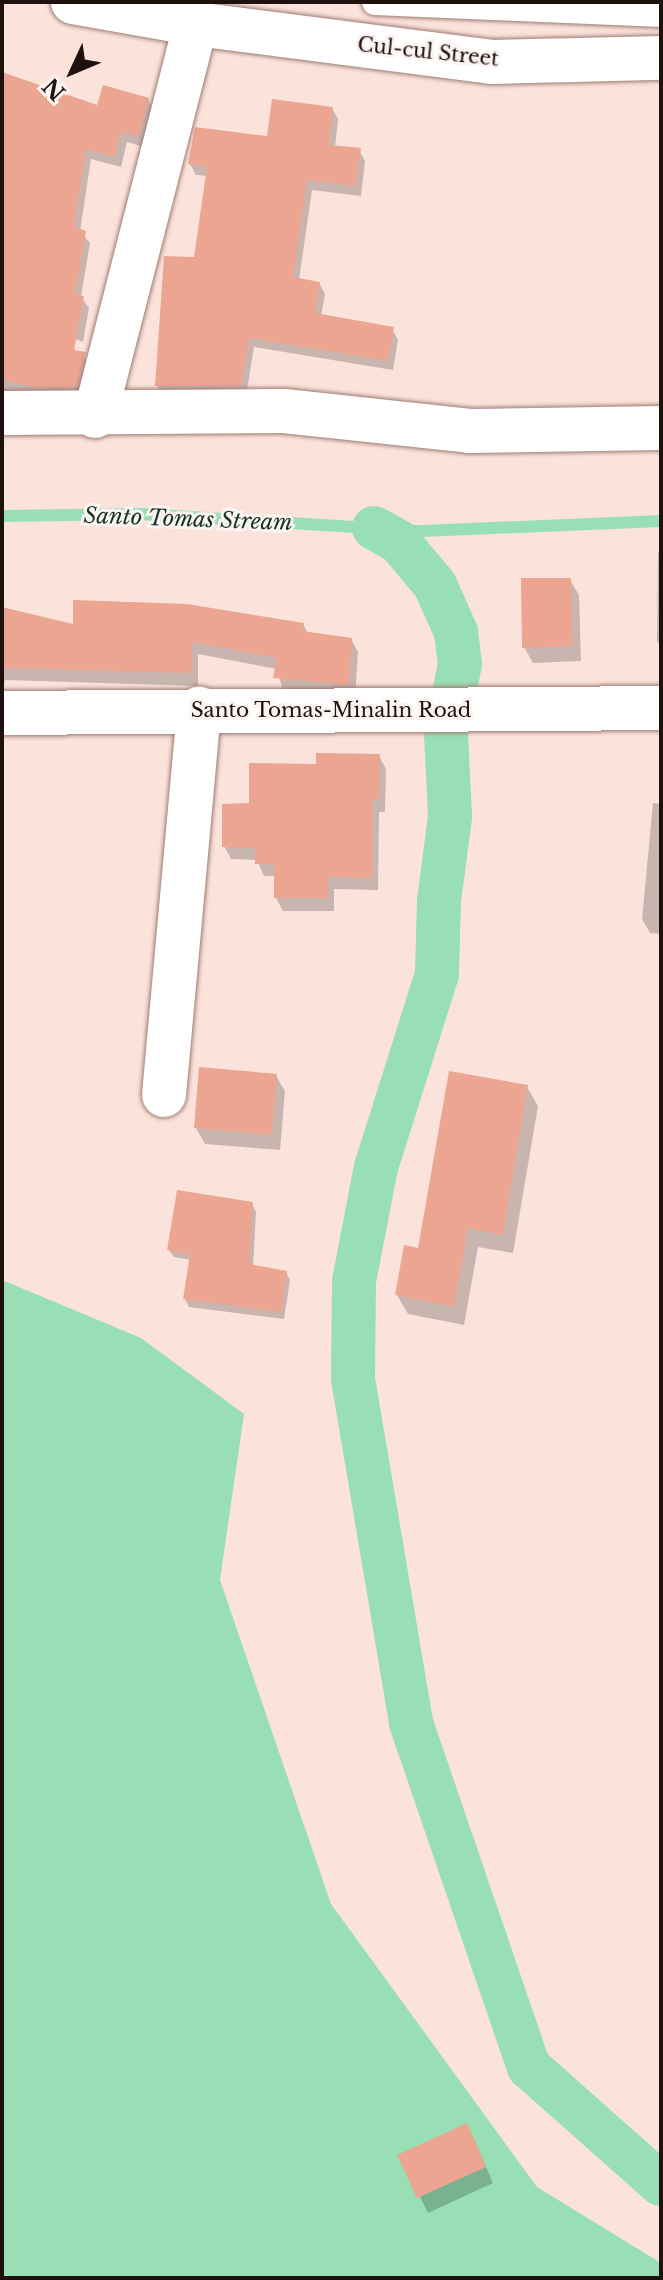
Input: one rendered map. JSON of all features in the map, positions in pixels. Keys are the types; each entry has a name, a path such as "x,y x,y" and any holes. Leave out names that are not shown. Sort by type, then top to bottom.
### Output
{"street":[{"name":"Cul-cul Street","path":"73,2 196,24 492,62 661,58"},
{"path":"95,416 196,24"},
{"path":"2,413 95,416 284,411 470,431 661,428"},
{"name":"Santo Tomas-Minalin Road","path":"2,713 199,709 661,708"},
{"path":"164,1095 199,709"}],"lane":[{"path":"375,2 661,14"}],"shaded area":[{"path":"2,1280 141,1338 244,1414 220,1580 331,1904 537,2187 661,2263 661,2278 2,2278"}],"building":[{"path":"2,72 97,105 103,85 149,98 138,137 121,132 115,157 86,149 74,226 86,231 75,294 84,296 74,350 86,352 77,387 41,388 2,380"},
{"path":"272,99 333,107 329,145 361,148 356,186 307,180 293,277 320,282 315,313 394,327 388,361 249,338 241,386 155,386 164,256 194,257 207,167 188,164 195,127 267,136"},
{"path":"521,578 571,578 573,646 522,648"},
{"path":"73,600 187,604 304,623 302,631 352,638 349,685 273,678 277,658 192,642 191,673 2,668 2,607 73,624"},
{"path":"316,753 380,754 379,800 372,800 372,878 328,877 328,898 274,898 274,864 255,864 255,848 222,847 222,804 249,803 249,763 316,764"},
{"path":"199,1067 277,1074 272,1135 194,1128"},
{"path":"449,1071 528,1085 503,1235 468,1228 454,1307 395,1295 404,1245 418,1248"},
{"path":"177,1190 253,1202 249,1264 287,1271 281,1312 183,1299 190,1254 167,1250"},
{"path":"467,2123 486,2167 417,2198 397,2155"}],"waterway":[{"name":"Santo Tomas Stream","path":"2,516 142,514 422,531 661,521"},
{"path":"374,528 399,542 435,585 456,632 460,664 446,734 450,817 439,901 437,974 376,1167 354,1281 353,1379 411,1723 529,2067 661,2184"}]}
